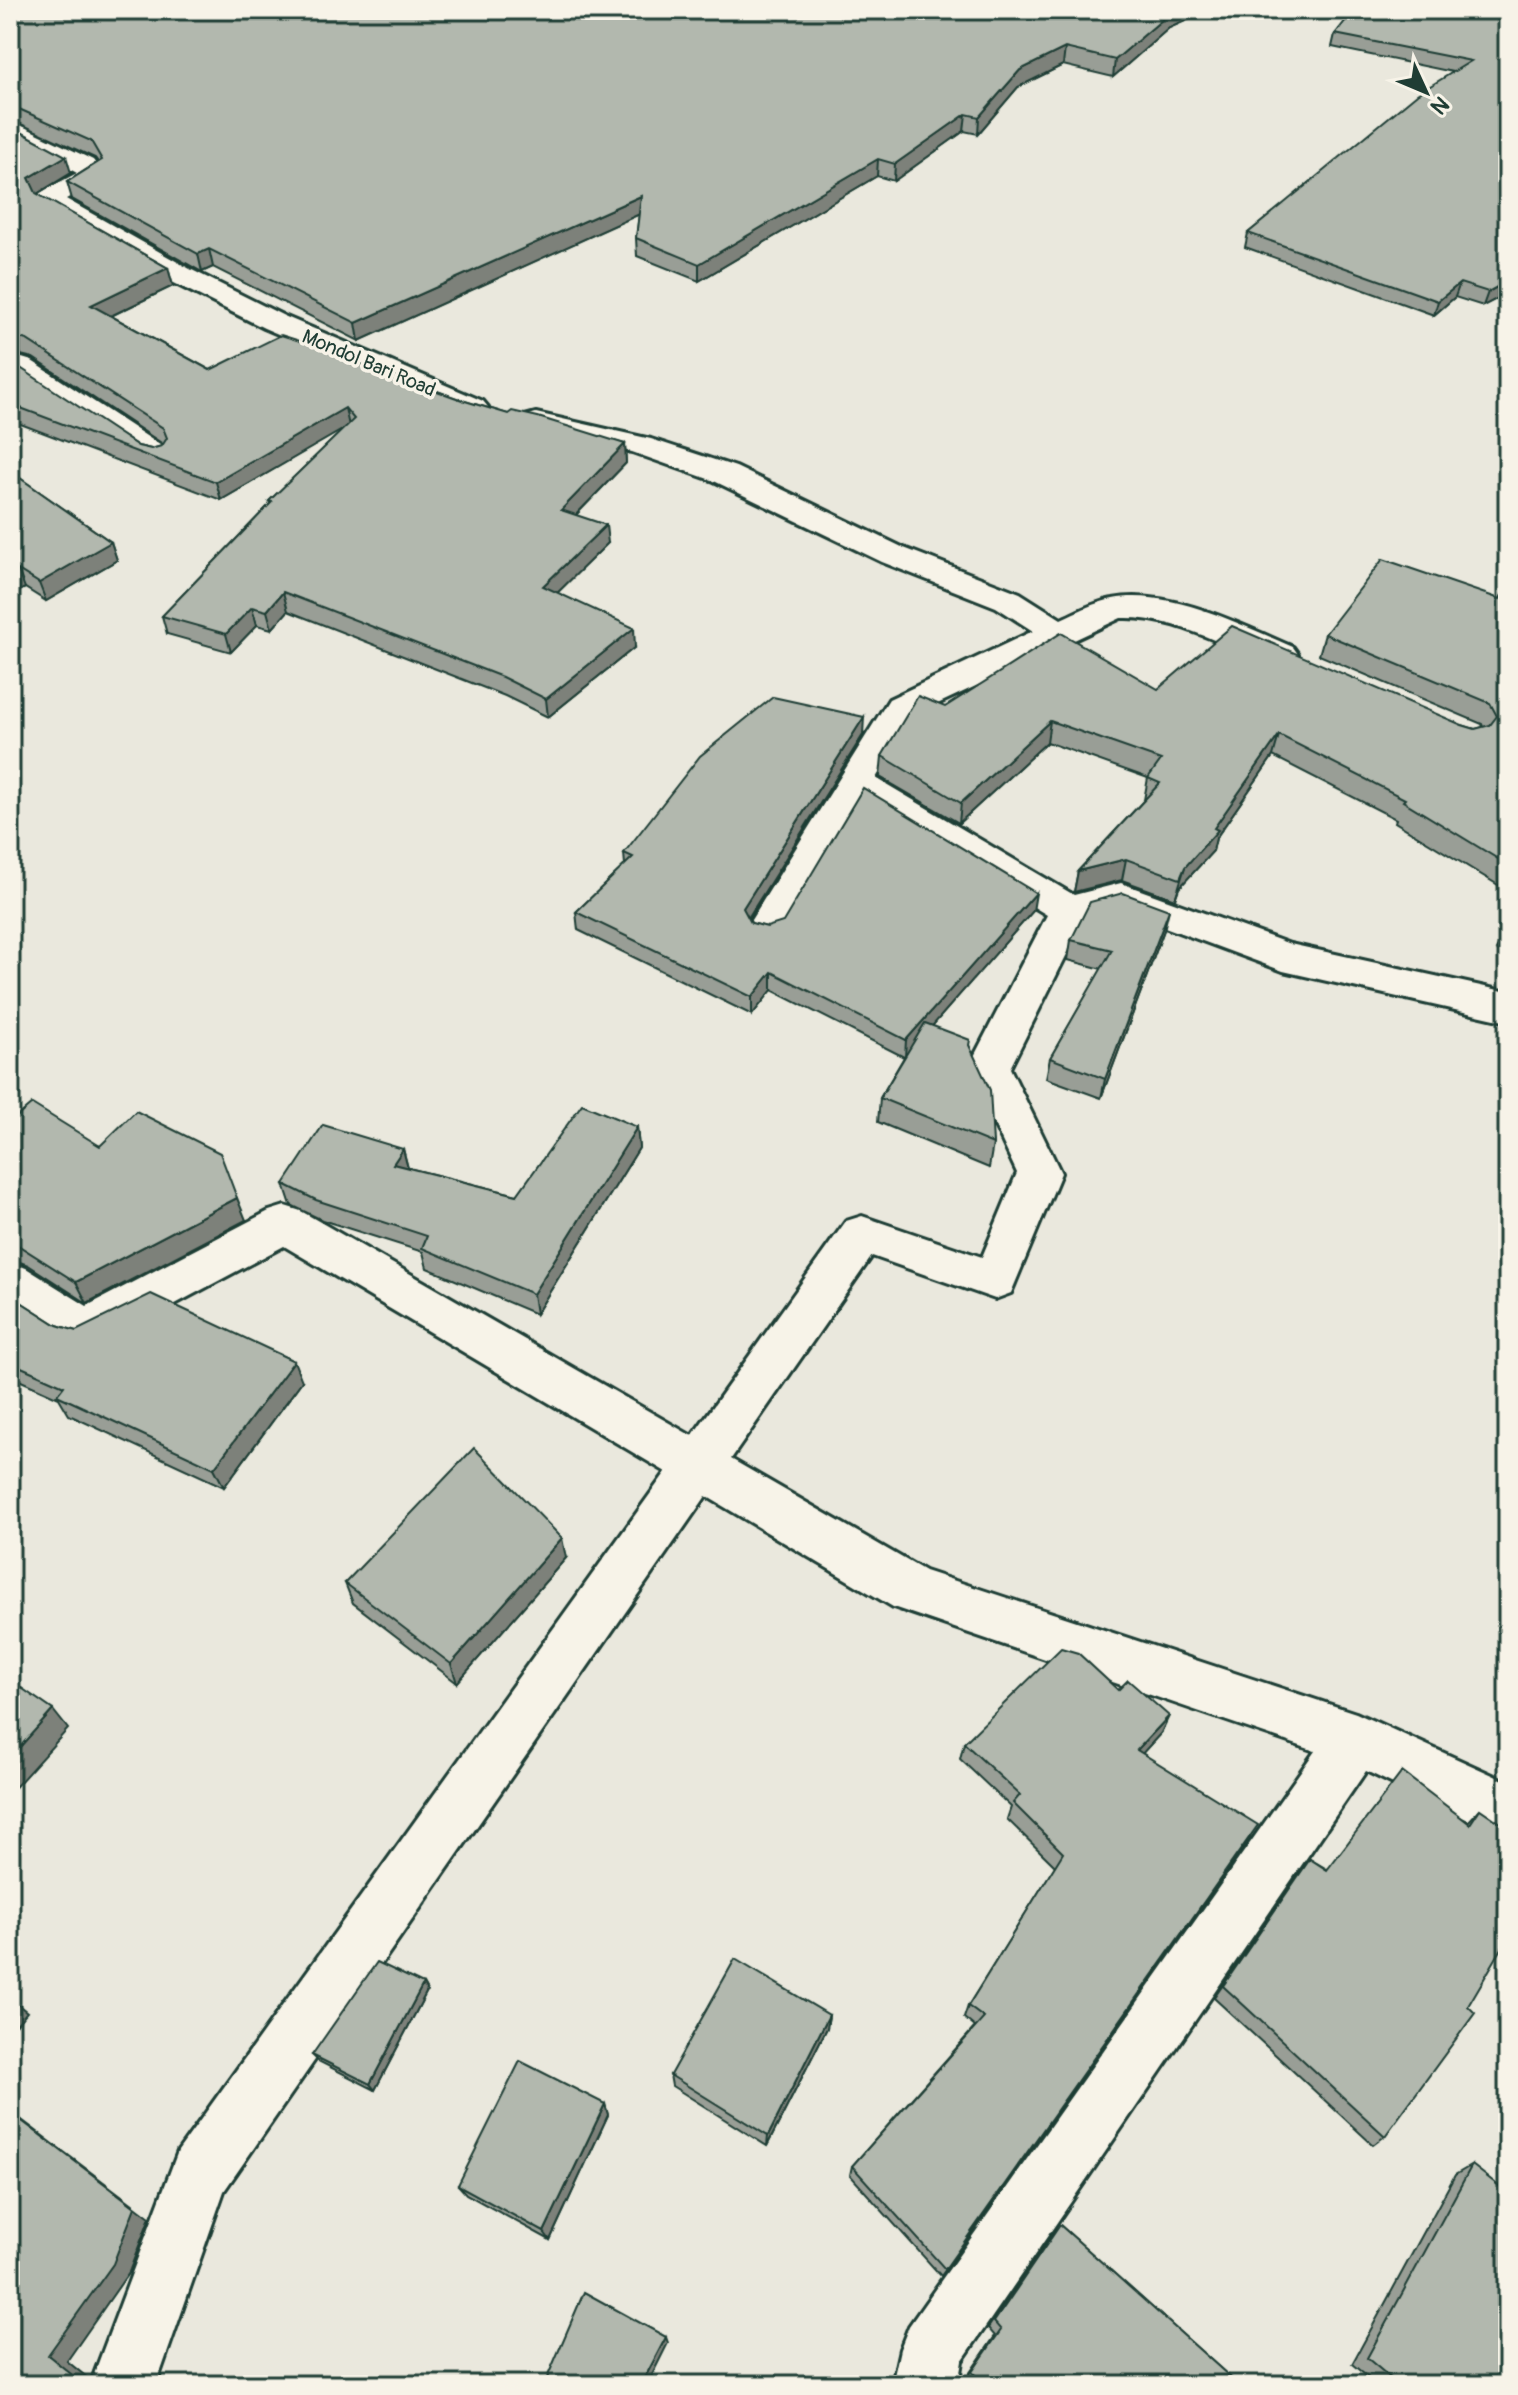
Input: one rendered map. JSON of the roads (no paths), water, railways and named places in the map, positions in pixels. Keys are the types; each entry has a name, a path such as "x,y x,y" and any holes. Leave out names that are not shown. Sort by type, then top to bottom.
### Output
{"street":[{"name":"Mondol Bari Road","path":"10,127 84,165 91,175 57,191 50,197 52,202 119,237 180,275 274,322 479,410 640,445 725,474 893,555 1008,600 1058,632"},
{"path":"10,372 22,367 155,455"},
{"path":"766,928 901,707 1058,632 1116,608 1151,607 1218,627 1315,669"},
{"path":"855,782 1069,910 1121,896 1283,957 1508,1007"},
{"path":"123,2385 200,2173 862,1234 995,1280 1039,1173 989,1068 1069,910"},
{"path":"10,1281 86,1329 285,1224 911,1590 1356,1739 1508,1811"},
{"path":"925,2385 932,2349 1356,1739"}]}
